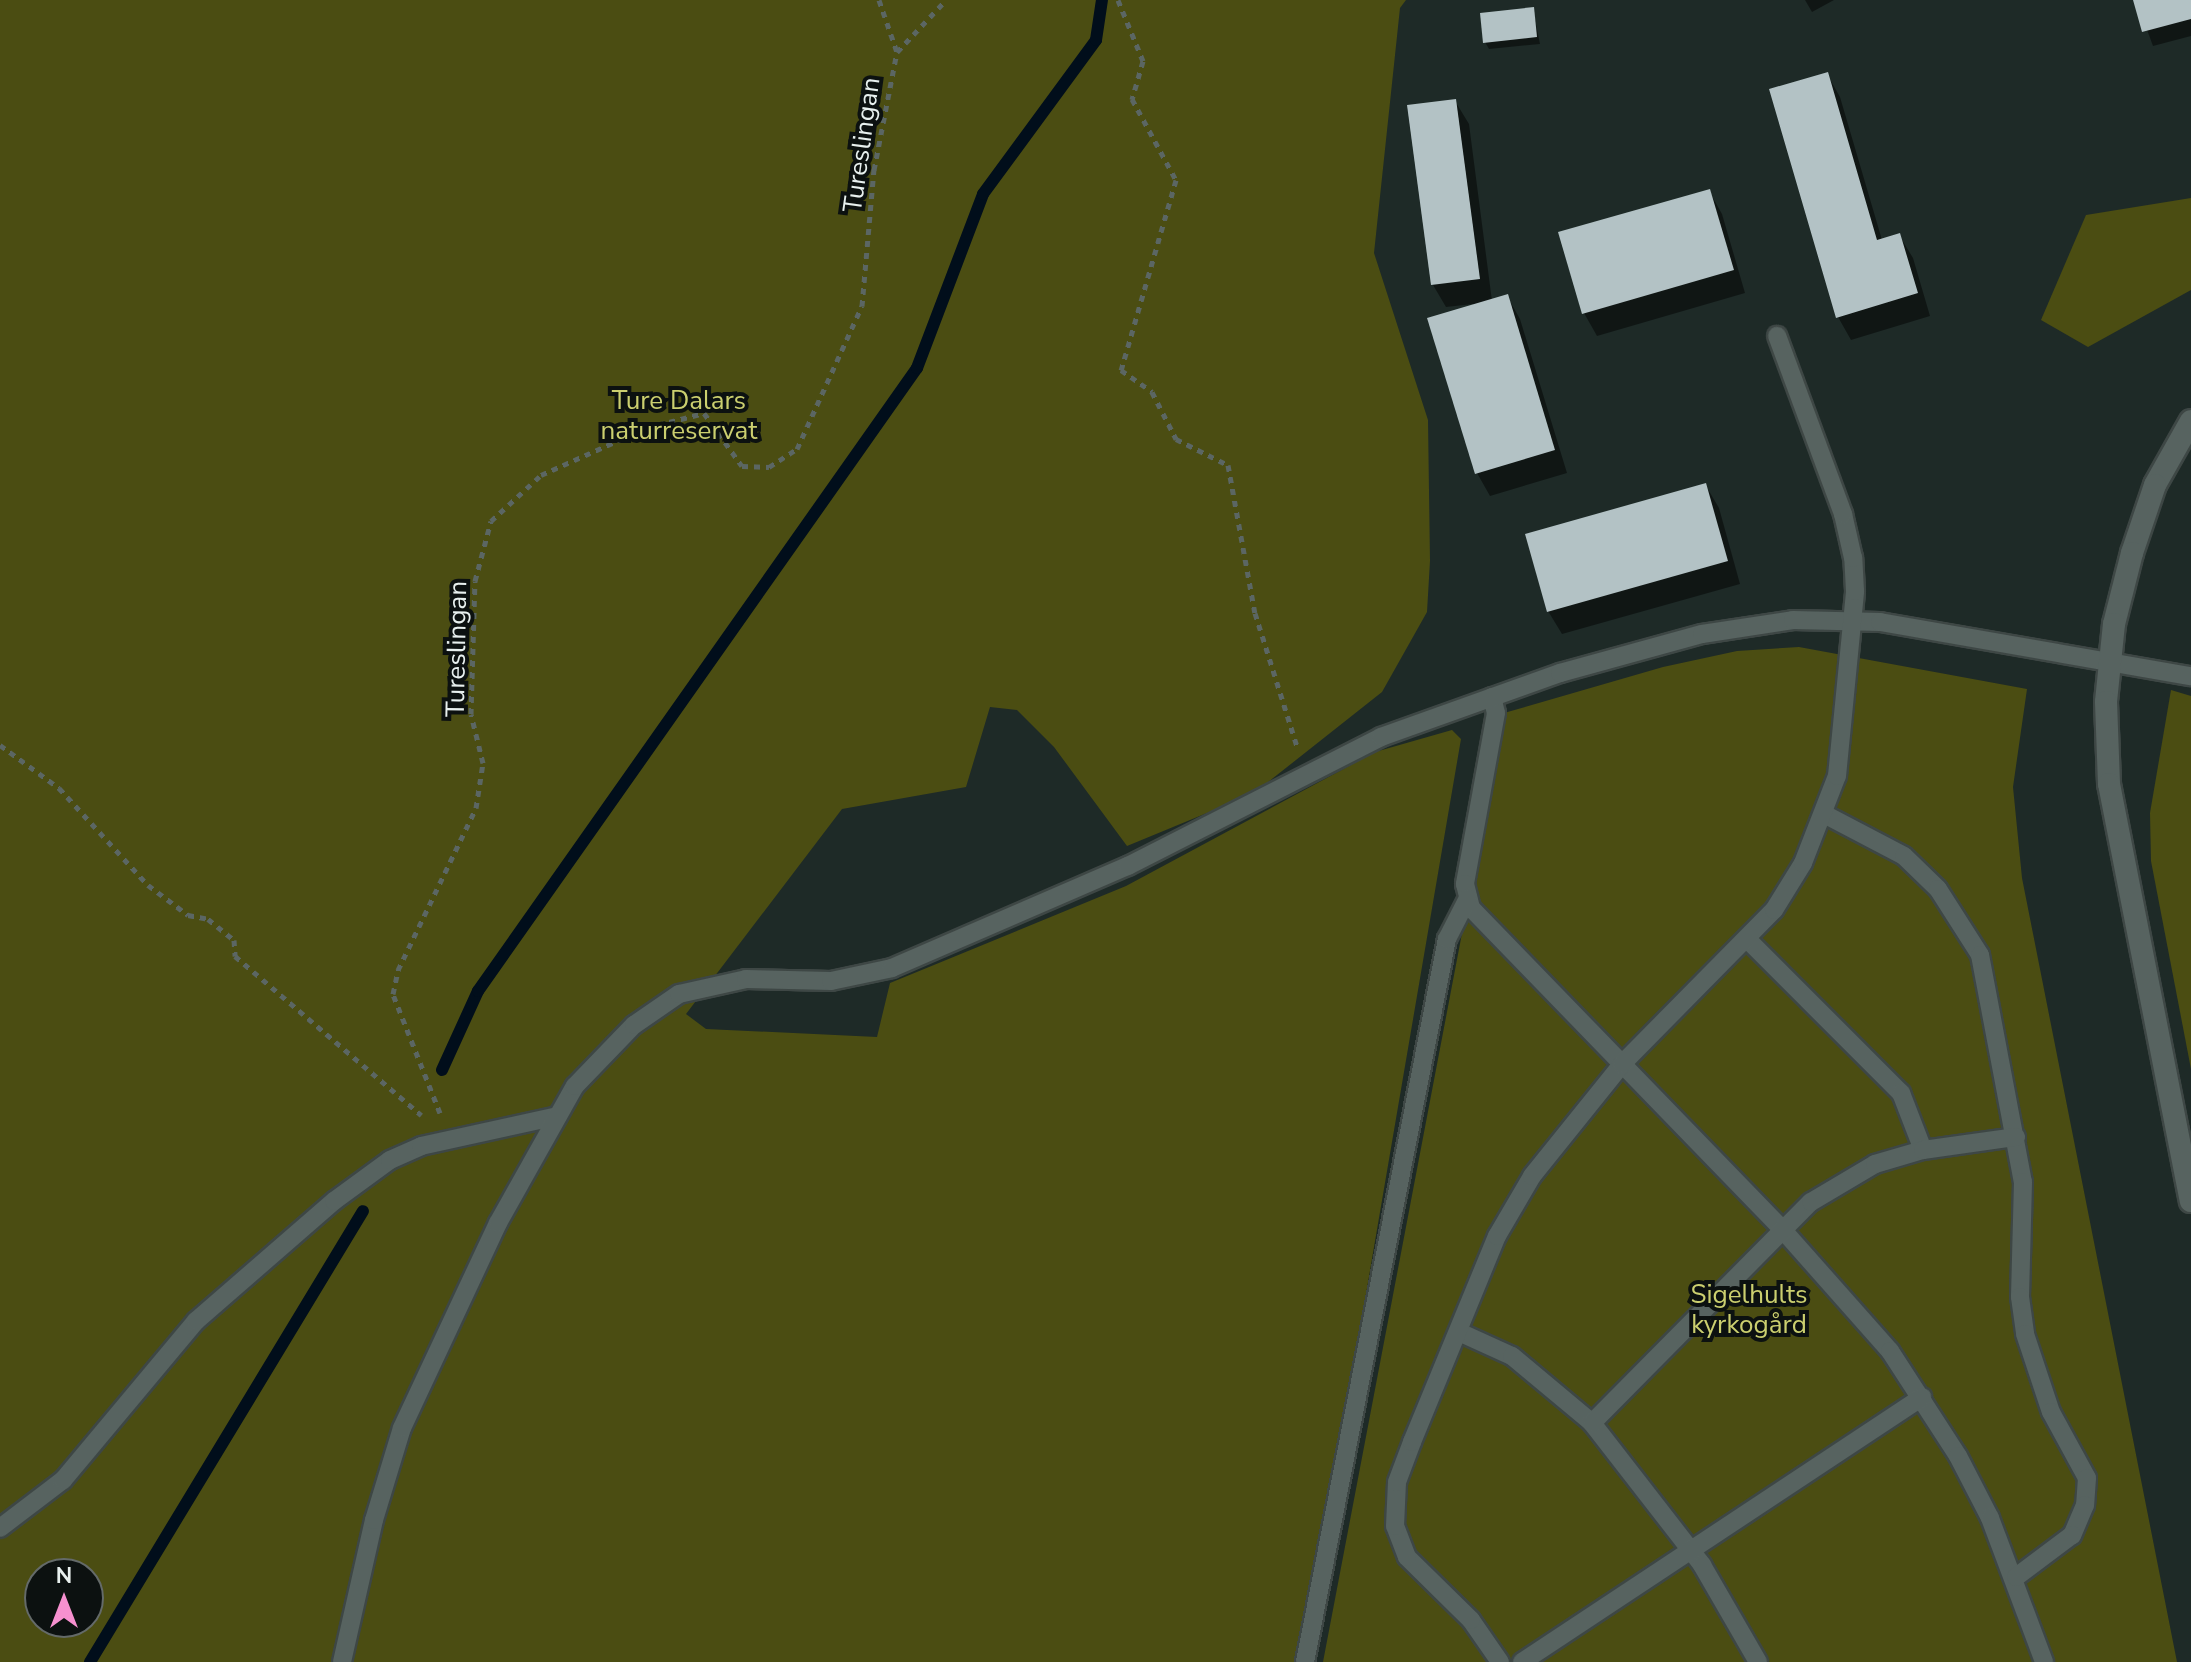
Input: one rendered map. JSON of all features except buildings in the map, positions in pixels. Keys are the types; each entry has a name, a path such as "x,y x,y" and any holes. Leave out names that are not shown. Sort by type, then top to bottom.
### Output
{"street":[{"path":"2191,421 2155,485 2132,553 2108,659 2109,784 2191,1201"}],"lane":[{"path":"1500,1662 1471,1620 1407,1557 1395,1526 1397,1482 1497,1236 1532,1176 1622,1064 1747,939 1781,899 1824,814 1837,776 1851,620 1853,558 1843,514 1777,336"},
{"path":"342,1662 374,1520 402,1428 433,1354 575,1086 634,1025 679,994 746,979 831,981 892,968 1128,866 1381,737 1492,697 1702,634 1793,620 1851,620 2108,659 2191,676"},
{"path":"1492,697 1496,713 1465,884 1471,908 1782,1229 1841,1293 1922,1397 1958,1456 2016,1577 2044,1662"},
{"path":"1824,814 1904,856 1960,919 1980,955 2023,1182 2020,1297 2025,1334 2051,1412 2087,1478 2085,1505 2072,1535 2016,1577"},
{"path":"1305,1662 1447,939 1468,898"},
{"path":"1747,939 1901,1093 1923,1150"},
{"path":"0,1528 63,1480 196,1321 334,1201 390,1160 451,1139 558,1116"},
{"path":"1592,1423 1782,1229 1846,1179 1923,1150 2016,1137"},
{"path":"1459,1332 1512,1356 1592,1423 1692,1551 1758,1662"},
{"path":"1522,1662 1922,1397"}],"path":[{"path":"879,0 897,52"},
{"name":"Tureslingan","path":"451,1139 393,994 398,970 476,808 483,763 471,714 475,581 491,521 541,475 646,428 704,413 742,466 769,467 797,449 862,306 874,170 897,52 946,0"},
{"path":"1118,0 1143,61 1132,99 1176,180 1121,370 1152,392 1176,439 1228,465 1255,613 1306,773"},
{"path":"0,745 59,788 105,833 129,868 188,915 208,919 234,940 235,956 283,1000 451,1139"}],"green space":[{"name":"Ture Dalars naturreservat","path":"0,0 1406,0 1400,8 1374,253 1428,420 1430,561 1427,612 1382,692 1253,794 1127,846 1054,747 1017,710 990,707 966,787 842,809 686,1014 706,1029 877,1037 890,983 1126,886 1375,752 1452,730 1461,739 1348,1399 1294,1662 0,1662"},
{"path":"2191,198 2191,290 2088,347 2041,320 2086,215"},
{"name":"Sigelhults kyrkogård","path":"1799,647 2027,689 2013,787 2022,878 2177,1662 1323,1662 1504,713 1663,667 1737,651"},
{"path":"2171,690 2191,696 2191,1069 2151,861 2150,813"}],"waterway":[{"path":"442,1070 478,991 917,368 983,194 1096,40 1102,0"},
{"path":"90,1662 363,1211"}]}
